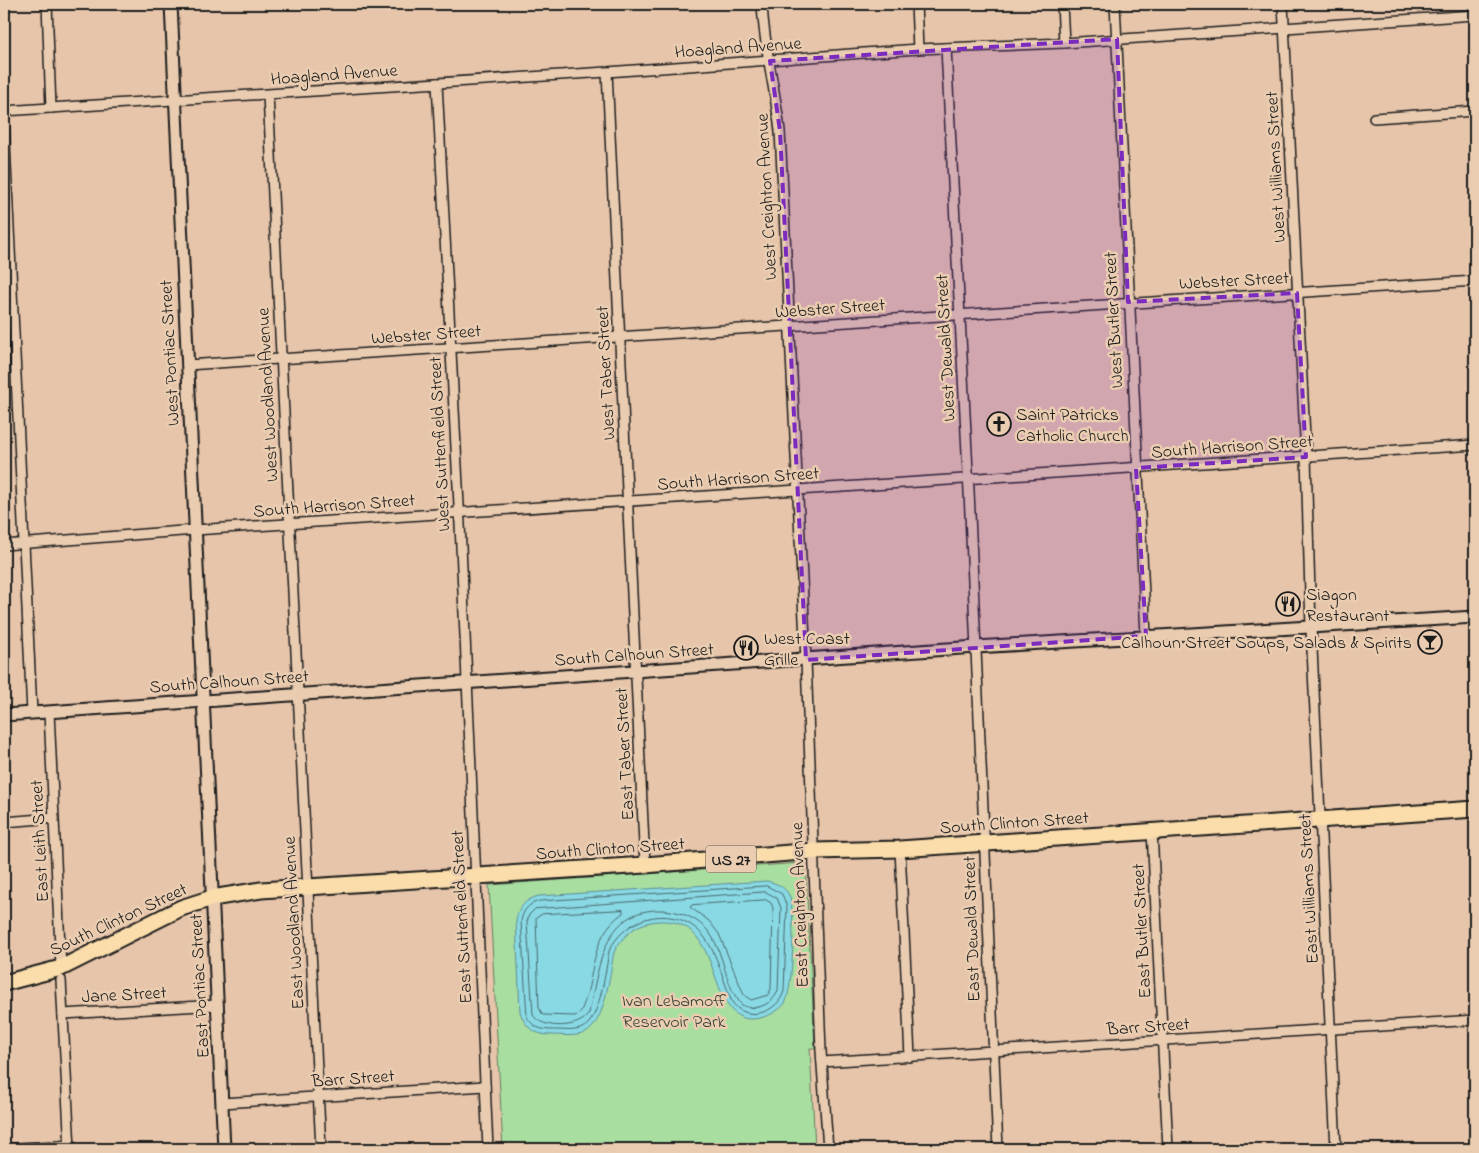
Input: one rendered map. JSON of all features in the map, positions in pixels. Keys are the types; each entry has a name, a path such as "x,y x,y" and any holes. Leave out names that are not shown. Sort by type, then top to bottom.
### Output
{"highway":[{"name":"South Clinton Street","path":"4,983 61,974 180,908 212,898 261,890 645,866 814,851 900,849 1475,809"}],"street":[{"path":"48,4 51,108"},
{"name":"West Pontiac Street","path":"171,4 202,700"},
{"name":"West Creighton Avenue","path":"762,4 763,33 770,61 780,131 806,660"},
{"path":"916,4 918,49"},
{"path":"1062,4 1064,43"},
{"name":"West Butler Street","path":"1115,4 1136,468 1146,636"},
{"name":"West Williams Street","path":"1283,4 1306,458 1311,628"},
{"name":"Hoagland Avenue","path":"4,111 770,61 918,49 1064,43 1475,15"},
{"name":"West Dewald Street","path":"946,48 976,647"},
{"name":"West Taber Street","path":"607,72 636,672"},
{"name":"West Suttenfield Street","path":"437,83 466,682"},
{"name":"West Woodland Avenue","path":"268,95 298,694"},
{"path":"1374,118 1475,111"},
{"path":"4,122 32,713"},
{"name":"Webster Street","path":"187,365 790,327 1128,302 1475,280"},
{"name":"South Harrison Street","path":"4,545 195,530 1306,458 1475,445"},
{"name":"South Calhoun Street","path":"4,715 976,647 1475,617"},
{"name":"East Williams Street","path":"1311,628 1336,1149"},
{"name":"East Dewald Street","path":"976,647 992,1051 998,1149"},
{"name":"East Creighton Avenue","path":"806,660 822,1062 828,1149"},
{"name":"East Taber Street","path":"636,672 645,866"},
{"name":"East Suttenfield Street","path":"466,682 488,1149"},
{"name":"East Woodland Avenue","path":"298,694 321,1149"},
{"name":"East Pontiac Street","path":"202,700 224,1149"},
{"name":"East Leith Street","path":"49,712 70,1147"},
{"path":"4,822 54,818"},
{"name":"East Butler Street","path":"1152,831 1168,1149"},
{"path":"900,849 910,1057"},
{"name":"Jane Street","path":"63,1014 218,1005"},
{"name":"Barr Street","path":"822,1062 1475,1020"},
{"name":"Barr Street","path":"222,1103 485,1086"},
{"path":"4,1149 70,1147"}],"highlighted area":[{"path":"1117,39 1128,302 1297,293 1306,457 1136,468 1146,636 806,660 780,131 770,61"}],"green space":[{"name":"Ivan Lebamoff Reservoir Park","path":"801,863 806,875 815,1048 810,1048 815,1149 503,1149 489,885"}],"water":[{"path":"767,881 780,885 789,895 793,931 792,967 788,995 785,1003 775,1012 761,1018 752,1019 737,1015 726,1002 703,947 692,932 675,922 651,922 629,932 614,952 606,997 592,1028 585,1033 577,1035 545,1035 535,1032 525,1022 520,1012 516,921 523,904 530,899 539,896"}],"place":[{"name":"Saint Patricks Catholic Church","path":"999,424"},
{"name":"Siagon Restaurant","path":"1288,604"},
{"name":"Calhoun Street Soups, Salads & Spirits","path":"1430,642"},
{"name":"West Coast Grille","path":"746,648"}]}
